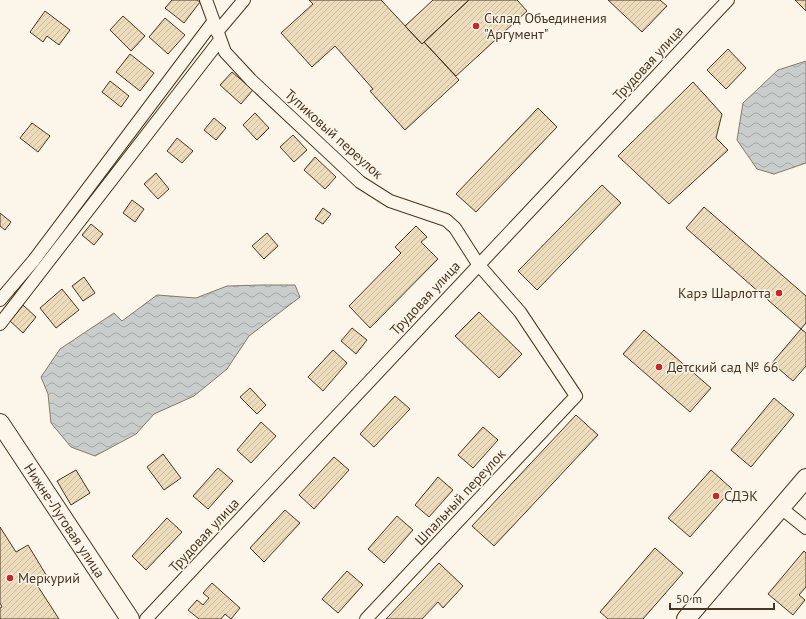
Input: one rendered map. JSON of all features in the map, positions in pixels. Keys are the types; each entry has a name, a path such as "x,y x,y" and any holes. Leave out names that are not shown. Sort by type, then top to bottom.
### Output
{"street":[{"name":"Тупиковый переулок","path":"206,0 211,9 217,31 226,52 252,80 360,182 390,201 446,220 455,228 478,264 520,312 576,396"},
{"path":"0,300 34,260 217,31 244,0"},
{"name":"Трудовая улица","path":"146,619 478,264 728,0"},
{"path":"0,324 217,31"},
{"name":"Шпальный переулок","path":"366,619 576,396"},
{"name":"Нижне-Луговая улица","path":"0,423 130,619"},
{"path":"686,619 806,478"},
{"path":"781,508 806,528"}],"water":[{"path":"806,61 806,163 774,174 757,169 737,140 743,103 778,70"},
{"path":"295,285 300,297 249,336 227,369 194,396 154,414 136,434 95,456 71,447 51,423 48,394 41,377 60,349 114,313 122,321 157,295 196,298 227,286"}],"building":[{"path":"172,0 197,0 200,2 184,23 165,8"},
{"path":"309,0 381,0 422,44 424,42 459,80 405,130 370,91 373,89 335,46 312,67 281,33 313,4"},
{"path":"433,0 469,0 422,44 405,26"},
{"name":"Склад Объединения \"Аргумент\"","path":"469,0 517,0 527,11 456,76 424,42"},
{"path":"608,0 660,0 667,6 642,32"},
{"path":"795,0 806,0 806,11"},
{"path":"45,11 70,30 59,45 47,36 43,42 30,32"},
{"path":"123,16 145,36 131,51 110,30"},
{"path":"165,18 185,35 168,54 149,37"},
{"path":"728,49 746,68 726,89 707,70"},
{"path":"130,54 154,73 140,91 116,72"},
{"path":"232,72 253,90 241,104 220,85"},
{"path":"110,81 129,96 121,107 102,92"},
{"path":"693,82 722,114 716,138 728,150 669,204 618,156"},
{"path":"538,108 557,127 476,212 456,194"},
{"path":"255,113 269,128 257,140 243,125"},
{"path":"214,118 226,128 216,140 204,130"},
{"path":"32,123 50,136 38,152 20,138"},
{"path":"293,135 307,150 294,162 280,147"},
{"path":"177,138 193,151 182,163 167,151"},
{"path":"315,157 336,177 325,189 304,170"},
{"path":"156,173 169,189 158,199 144,184"},
{"path":"602,185 621,203 537,290 518,271"},
{"path":"132,200 144,209 135,222 123,213"},
{"path":"704,207 806,296 806,323 801,329 686,228"},
{"path":"323,208 331,214 323,224 315,219"},
{"path":"0,213 11,222 5,230 0,226"},
{"path":"91,224 103,234 94,245 82,235"},
{"path":"416,226 427,237 421,242 438,259 370,328 349,306 401,253 395,247"},
{"path":"267,233 278,246 264,259 252,246"},
{"path":"84,277 95,293 83,301 72,286"},
{"path":"62,289 79,310 56,328 40,308"},
{"path":"23,305 36,317 23,333 10,321"},
{"path":"479,312 522,354 499,378 455,336"},
{"path":"352,328 367,340 356,354 341,341"},
{"path":"801,329 806,333 806,366 793,381 772,363"},
{"path":"644,330 711,388 690,412 623,354"},
{"path":"333,350 347,363 323,391 308,377"},
{"path":"250,388 266,405 257,414 240,397"},
{"path":"395,396 410,409 374,447 360,434"},
{"path":"774,398 794,415 751,467 731,450"},
{"path":"576,415 598,435 494,546 472,526"},
{"path":"261,422 276,436 251,463 237,450"},
{"path":"483,427 498,440 473,468 458,455"},
{"path":"163,454 181,478 164,490 147,467"},
{"path":"334,457 349,470 314,509 299,495"},
{"path":"218,468 233,481 208,509 193,496"},
{"path":"76,470 90,493 71,505 57,481"},
{"path":"711,470 732,489 690,537 668,518"},
{"path":"438,477 453,490 429,517 415,505"},
{"path":"285,510 300,523 264,562 250,548"},
{"path":"397,516 413,530 384,563 368,549"},
{"path":"167,518 182,532 146,570 132,556"},
{"path":"0,527 16,552 28,545 48,578 37,585 59,619 0,619 0,608 2,607 0,603"},
{"path":"655,548 683,573 643,619 608,619 600,612"},
{"path":"804,551 806,553 806,587 799,595 805,600 793,615 768,594"},
{"path":"439,563 463,586 443,608 438,602 422,619 386,619"},
{"path":"347,571 363,585 338,613 322,599"},
{"path":"212,583 240,608 231,619 225,614 221,619 199,619 188,610 197,600 203,605 209,598 203,593"}],"place":[{"name":"Склад Объединения \"Аргумент\"","path":"476,26"},
{"name":"Карэ Шарлотта","path":"779,293"},
{"name":"Детский сад № 66","path":"659,367"},
{"name":"СДЭК","path":"716,496"},
{"name":"Меркурий","path":"10,578"}]}
